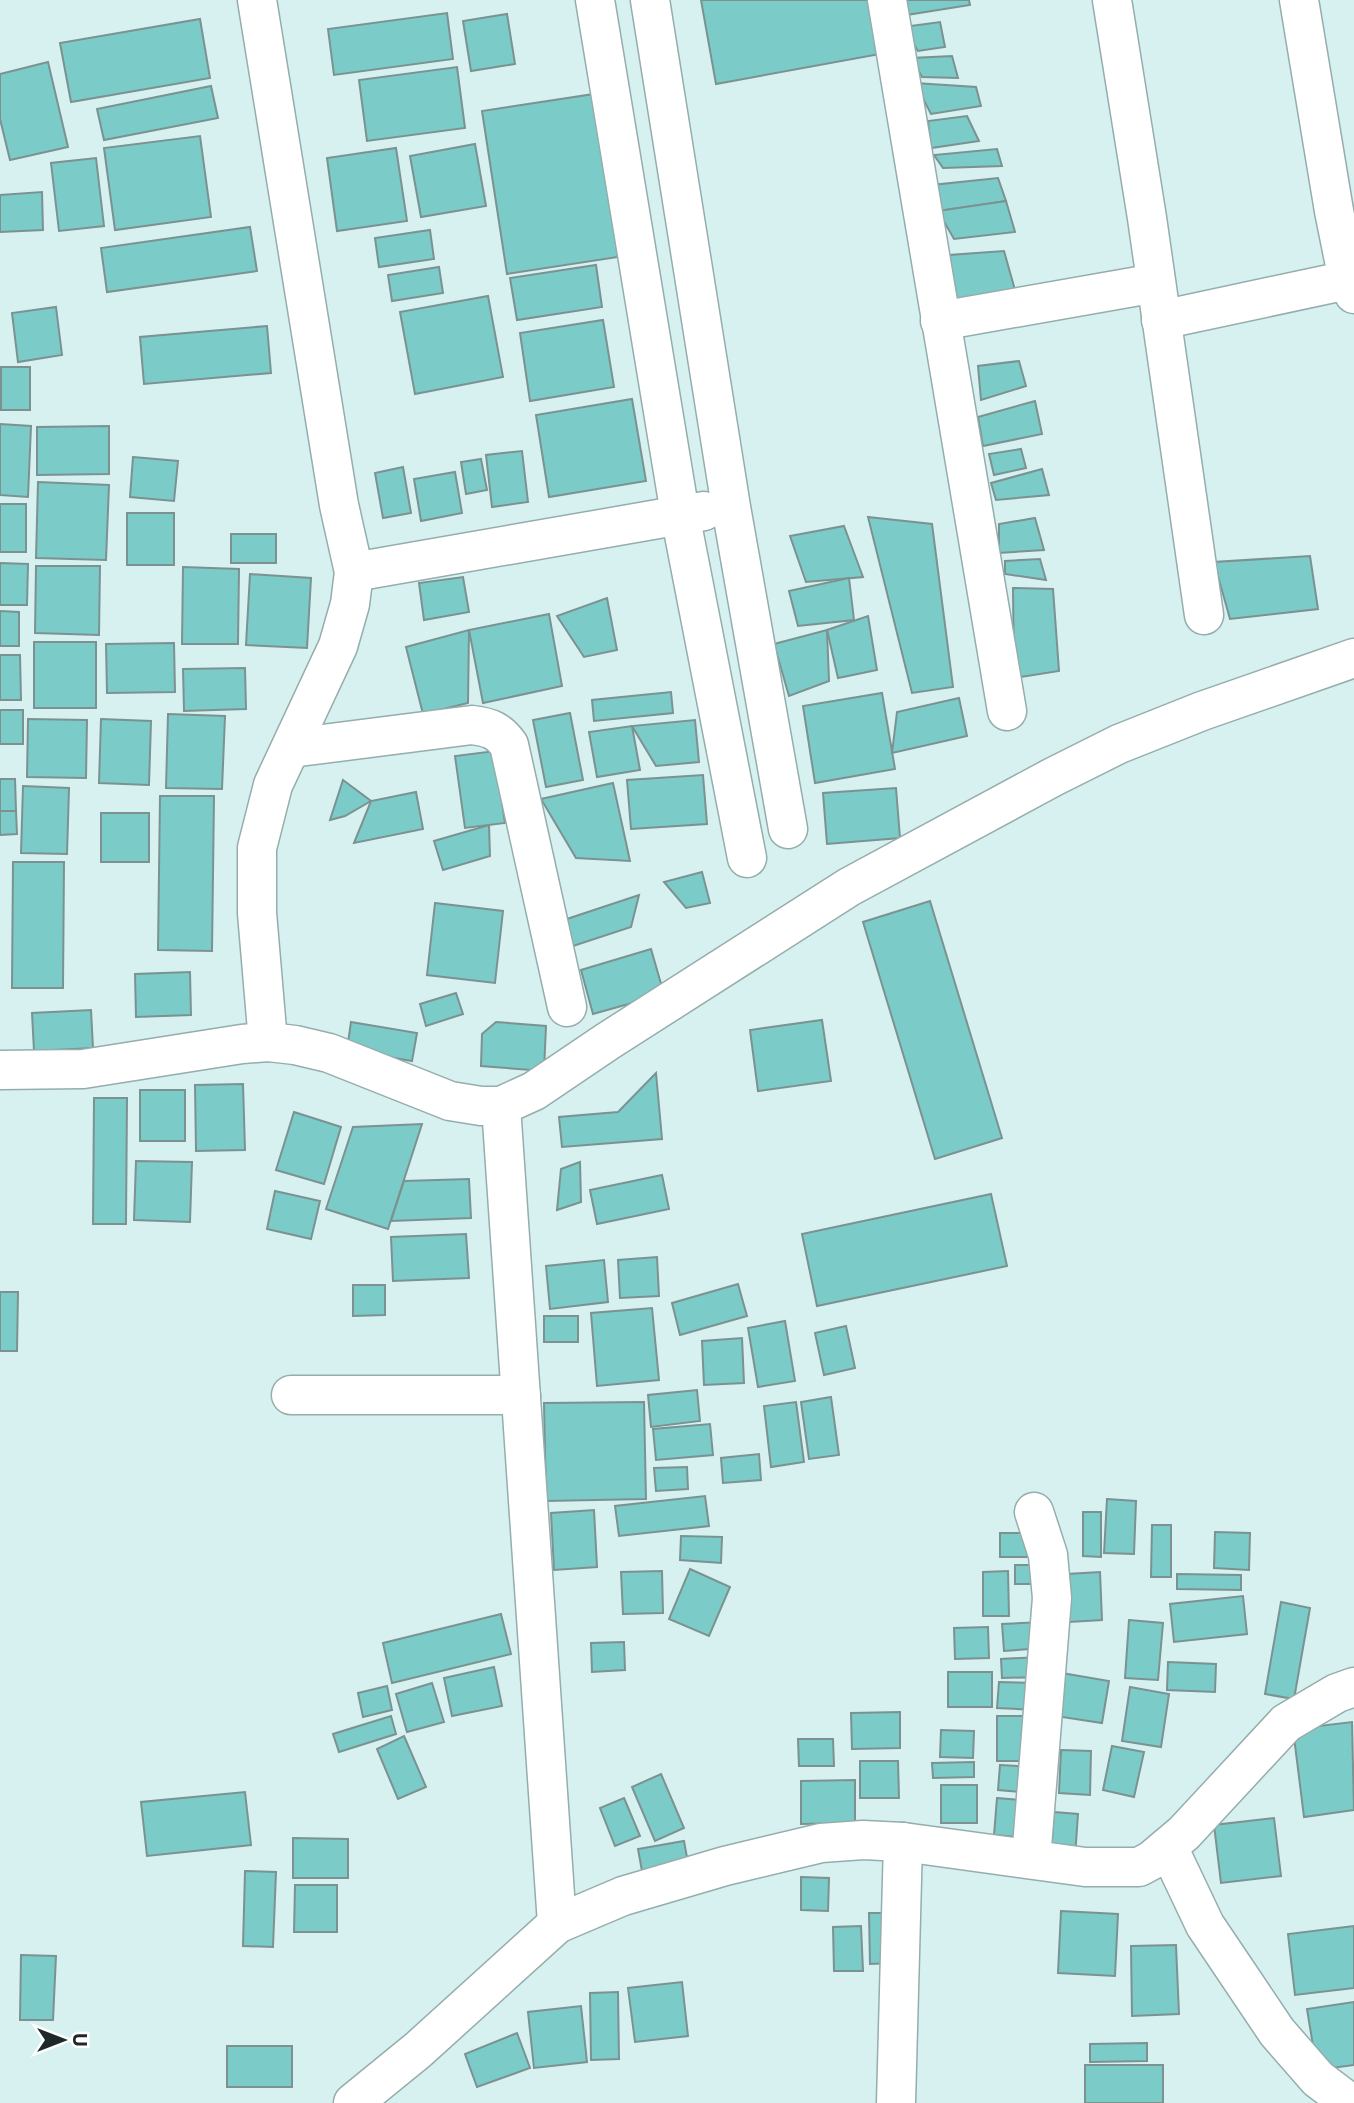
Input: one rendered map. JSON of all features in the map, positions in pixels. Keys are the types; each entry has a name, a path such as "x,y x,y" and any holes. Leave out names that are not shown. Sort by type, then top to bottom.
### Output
{"street":[{"path":"257,0 339,505 354,572 350,604 338,646 273,785 257,848 257,913 268,1042"},
{"path":"595,0 680,514 747,858"},
{"path":"650,0 732,507 788,829"},
{"path":"887,0 1007,710"},
{"path":"1112,0 1204,615"},
{"path":"1161,320 1351,287 1334,211 1299,0"},
{"path":"940,321 1156,283"},
{"path":"354,572 732,507"},
{"path":"0,1070 83,1069 268,1042 329,1053 450,1101 501,1106 534,1091 849,887 1053,778 1119,744 1202,711 1354,658"},
{"path":"291,748 472,725 487,727 500,733 509,745 567,1007"},
{"path":"501,1106 557,1923"},
{"path":"291,1395 521,1395"},
{"path":"1031,1860 1052,1598 1048,1555 1034,1512"},
{"path":"353,2103 418,2050 557,1923 623,1896 725,1866 821,1843 863,1840 903,1842 1031,1860 1122,1869 1139,1867 1168,1847 1286,1723 1337,1693 1354,1687"},
{"path":"896,2103 903,1842"},
{"path":"1168,1847 1205,1925 1277,2032 1318,2079 1350,2103"}],"building":[{"path":"701,0 870,0 880,54 716,84"},
{"path":"897,0 969,0 970,5 900,16"},
{"path":"447,13 453,59 334,75 328,29"},
{"path":"507,14 515,64 471,71 463,21"},
{"path":"200,19 210,78 71,102 60,43"},
{"path":"940,22 945,47 918,51 903,27"},
{"path":"952,56 958,78 922,77 912,58"},
{"path":"48,62 68,147 10,160 0,119 0,74"},
{"path":"457,67 465,128 367,141 359,80"},
{"path":"915,83 976,87 981,106 931,114"},
{"path":"211,86 218,118 104,140 97,109"},
{"path":"594,94 618,257 507,274 482,111"},
{"path":"967,116 979,141 931,148 928,121"},
{"path":"200,136 211,217 115,230 104,148"},
{"path":"475,144 486,206 421,217 410,156"},
{"path":"396,148 407,221 337,231 327,158"},
{"path":"997,149 1002,166 943,168 934,155"},
{"path":"96,158 104,226 59,231 51,163"},
{"path":"998,178 1006,201 938,211 932,185"},
{"path":"42,192 43,230 0,232 0,195"},
{"path":"1006,201 1015,232 954,239 938,211"},
{"path":"250,227 257,271 107,292 101,248"},
{"path":"430,230 434,259 379,267 375,238"},
{"path":"1004,251 1015,290 956,303 949,255"},
{"path":"596,265 602,307 517,320 510,278"},
{"path":"439,267 443,293 392,301 388,275"},
{"path":"488,296 503,377 415,394 400,312"},
{"path":"56,307 62,355 18,362 12,313"},
{"path":"603,320 614,387 530,401 520,333"},
{"path":"267,326 271,373 144,384 140,337"},
{"path":"1019,361 1026,386 981,400 978,366"},
{"path":"1,367 30,367 30,410 1,410"},
{"path":"632,399 646,481 549,497 536,415"},
{"path":"1035,401 1042,434 983,446 978,417"},
{"path":"0,424 31,426 28,497 0,495"},
{"path":"109,426 109,474 37,475 37,427"},
{"path":"1021,449 1026,468 994,475 989,454"},
{"path":"522,451 528,502 492,507 486,455"},
{"path":"133,457 178,461 174,501 130,497"},
{"path":"481,459 487,490 466,494 461,462"},
{"path":"403,467 411,513 383,518 375,473"},
{"path":"1042,469 1049,495 996,500 991,483"},
{"path":"455,472 462,513 421,521 414,479"},
{"path":"38,482 109,485 106,560 36,558"},
{"path":"0,504 26,504 26,552 0,552"},
{"path":"127,513 174,513 174,565 127,565"},
{"path":"868,517 932,524 953,687 912,693"},
{"path":"1035,518 1044,550 999,553 999,524"},
{"path":"844,526 863,577 806,582 790,536"},
{"path":"231,534 276,534 276,563 231,563"},
{"path":"1310,556 1318,609 1230,619 1214,562"},
{"path":"1040,559 1046,580 1005,574 1005,561"},
{"path":"0,563 28,564 27,605 0,605"},
{"path":"36,566 100,566 99,635 35,633"},
{"path":"183,567 239,569 238,644 182,644"},
{"path":"250,574 311,578 307,648 246,645"},
{"path":"463,577 469,612 424,620 419,583"},
{"path":"849,578 854,620 798,626 789,591"},
{"path":"1013,588 1053,589 1059,671 1014,678"},
{"path":"607,598 617,650 584,657 557,616"},
{"path":"0,611 19,612 19,646 0,646"},
{"path":"549,614 562,686 483,703 469,630"},
{"path":"868,616 877,670 838,678 827,630"},
{"path":"469,630 468,703 423,714 406,647"},
{"path":"827,630 829,681 789,696 774,644"},
{"path":"34,642 96,642 96,708 34,708"},
{"path":"174,643 175,692 107,693 106,644"},
{"path":"0,655 20,655 21,700 0,700"},
{"path":"245,668 246,709 184,711 183,669"},
{"path":"671,692 673,713 594,721 592,700"},
{"path":"882,693 895,769 815,783 803,706"},
{"path":"959,698 967,736 892,753 897,712"},
{"path":"0,710 23,710 23,744 0,744"},
{"path":"570,713 583,780 546,787 533,720"},
{"path":"168,714 225,716 222,789 166,788"},
{"path":"28,719 87,720 86,778 27,777"},
{"path":"101,719 151,721 149,785 99,783"},
{"path":"695,720 699,762 656,766 632,726"},
{"path":"632,726 640,770 597,777 589,732"},
{"path":"495,751 505,823 465,828 455,756"},
{"path":"703,775 707,824 631,829 627,780"},
{"path":"0,779 15,779 16,811 0,811"},
{"path":"343,780 371,801 345,816 330,820"},
{"path":"613,783 630,861 576,858 541,799"},
{"path":"23,786 69,788 67,854 21,853"},
{"path":"896,788 900,838 827,844 823,793"},
{"path":"416,792 423,829 354,843 371,801"},
{"path":"160,796 214,796 212,951 158,950"},
{"path":"0,811 16,811 17,834 0,835"},
{"path":"101,813 149,813 149,862 101,862"},
{"path":"489,825 490,856 443,870 434,841"},
{"path":"13,862 64,862 63,988 12,988"},
{"path":"702,872 710,903 686,908 664,882"},
{"path":"639,895 631,927 573,946 564,920"},
{"path":"930,901 1002,1138 935,1159 863,922"},
{"path":"435,903 503,911 495,983 427,975"},
{"path":"651,949 664,994 593,1014 581,970"},
{"path":"190,972 191,1015 136,1017 135,974"},
{"path":"456,993 463,1014 426,1026 420,1004"},
{"path":"91,1010 93,1048 34,1051 32,1013"},
{"path":"822,1020 831,1081 758,1091 750,1030"},
{"path":"351,1022 417,1033 412,1061 347,1050"},
{"path":"496,1022 546,1026 544,1071 481,1066 482,1034"},
{"path":"656,1073 662,1139 562,1147 559,1117 618,1112"},
{"path":"243,1084 245,1150 196,1151 195,1085"},
{"path":"140,1090 185,1090 185,1141 140,1141"},
{"path":"94,1098 127,1098 126,1224 93,1224"},
{"path":"294,1112 341,1127 324,1184 276,1170"},
{"path":"422,1124 388,1229 326,1209 353,1127"},
{"path":"136,1161 192,1162 190,1222 134,1220"},
{"path":"580,1162 581,1202 557,1210 561,1169"},
{"path":"662,1175 669,1209 597,1224 590,1190"},
{"path":"469,1179 471,1218 391,1221 404,1181"},
{"path":"275,1191 320,1201 311,1239 267,1229"},
{"path":"991,1194 1007,1266 817,1306 802,1234"},
{"path":"466,1234 469,1278 393,1281 391,1237"},
{"path":"657,1257 659,1296 620,1298 618,1260"},
{"path":"604,1260 608,1302 550,1309 546,1266"},
{"path":"738,1284 747,1316 680,1335 672,1303"},
{"path":"353,1285 385,1285 385,1315 353,1316"},
{"path":"0,1292 18,1292 17,1351 0,1351"},
{"path":"652,1308 659,1380 597,1386 591,1313"},
{"path":"544,1316 578,1316 578,1342 544,1342"},
{"path":"785,1321 795,1381 758,1387 748,1328"},
{"path":"846,1326 855,1368 824,1375 815,1333"},
{"path":"742,1338 744,1383 704,1385 702,1341"},
{"path":"697,1390 700,1421 651,1427 648,1395"},
{"path":"831,1397 839,1455 809,1459 801,1402"},
{"path":"644,1402 646,1499 546,1501 544,1403"},
{"path":"796,1402 804,1462 771,1467 764,1406"},
{"path":"710,1424 713,1455 656,1460 653,1429"},
{"path":"759,1454 761,1480 723,1483 721,1458"},
{"path":"687,1467 688,1489 656,1491 654,1468"},
{"path":"705,1496 709,1526 619,1536 615,1506"},
{"path":"1107,1499 1136,1501 1134,1554 1104,1553"},
{"path":"594,1510 597,1567 554,1570 551,1513"},
{"path":"1083,1512 1101,1512 1101,1557 1083,1556"},
{"path":"1152,1525 1171,1525 1171,1577 1151,1577"},
{"path":"1215,1532 1250,1533 1249,1570 1214,1568"},
{"path":"1000,1533 1035,1533 1035,1557 1000,1557"},
{"path":"681,1536 722,1537 721,1563 680,1560"},
{"path":"1015,1565 1047,1565 1047,1584 1015,1584"},
{"path":"690,1569 730,1587 709,1636 669,1619"},
{"path":"662,1571 663,1613 623,1614 621,1572"},
{"path":"1008,1571 1009,1616 983,1616 983,1572"},
{"path":"1100,1572 1102,1620 1069,1622 1067,1574"},
{"path":"1177,1574 1241,1575 1241,1590 1177,1589"},
{"path":"1243,1596 1247,1634 1174,1642 1170,1604"},
{"path":"1281,1602 1310,1608 1294,1699 1265,1694"},
{"path":"501,1614 511,1654 392,1683 383,1643"},
{"path":"1129,1620 1163,1623 1158,1680 1125,1678"},
{"path":"1043,1622 1045,1648 1004,1651 1002,1624"},
{"path":"988,1627 989,1658 955,1659 954,1628"},
{"path":"624,1642 625,1670 592,1672 591,1643"},
{"path":"1039,1657 1040,1677 1002,1678 1001,1659"},
{"path":"1168,1662 1216,1664 1215,1692 1167,1690"},
{"path":"494,1667 502,1706 452,1716 444,1678"},
{"path":"948,1672 992,1672 992,1707 948,1707"},
{"path":"1056,1672 1109,1681 1102,1723 1049,1715"},
{"path":"999,1682 1039,1683 1037,1710 997,1708"},
{"path":"432,1683 444,1722 407,1732 396,1694"},
{"path":"387,1686 392,1710 363,1717 358,1693"},
{"path":"1130,1687 1169,1694 1161,1747 1122,1741"},
{"path":"900,1712 900,1748 852,1749 851,1713"},
{"path":"391,1716 396,1734 339,1752 333,1734"},
{"path":"997,1716 1035,1716 1034,1761 997,1761"},
{"path":"1352,1722 1354,1810 1304,1817 1293,1729"},
{"path":"941,1730 974,1731 973,1758 940,1757"},
{"path":"404,1736 426,1787 398,1799 377,1749"},
{"path":"798,1739 833,1739 834,1766 799,1766"},
{"path":"1112,1746 1144,1752 1134,1797 1103,1790"},
{"path":"1061,1750 1091,1751 1090,1795 1059,1793"},
{"path":"860,1761 898,1761 899,1798 860,1798"},
{"path":"974,1762 974,1777 933,1778 932,1763"},
{"path":"1000,1765 1033,1767 1032,1793 998,1790"},
{"path":"661,1774 684,1828 655,1841 632,1787"},
{"path":"855,1780 855,1823 801,1824 801,1781"},
{"path":"941,1785 977,1785 977,1823 941,1823"},
{"path":"245,1792 251,1845 147,1856 141,1802"},
{"path":"624,1798 640,1836 615,1846 600,1808"},
{"path":"997,1798 1031,1801 1028,1838 994,1835"},
{"path":"1054,1812 1078,1814 1075,1857 1051,1855"},
{"path":"1274,1818 1281,1876 1221,1883 1214,1825"},
{"path":"293,1838 348,1839 348,1878 293,1878"},
{"path":"684,1841 688,1863 642,1871 638,1849"},
{"path":"245,1871 276,1872 273,1947 243,1946"},
{"path":"801,1877 829,1878 828,1911 801,1910"},
{"path":"295,1885 337,1885 337,1932 294,1932"},
{"path":"1061,1911 1118,1914 1115,1976 1058,1973"},
{"path":"869,1913 891,1913 892,1963 870,1964"},
{"path":"861,1926 863,1971 834,1971 833,1927"},
{"path":"1354,1926 1354,1988 1295,1995 1288,1934"},
{"path":"1176,1945 1179,2014 1132,2016 1131,1946"},
{"path":"21,1955 56,1956 53,2020 20,2020"},
{"path":"682,1982 688,2036 635,2042 628,1988"},
{"path":"618,1992 619,2059 591,2060 590,1993"},
{"path":"1354,2002 1354,2065 1317,2070 1307,2009"},
{"path":"581,2006 587,2062 534,2068 528,2012"},
{"path":"517,2033 530,2068 477,2087 465,2054"},
{"path":"1147,2043 1147,2061 1090,2062 1090,2044"},
{"path":"227,2046 292,2046 292,2087 227,2087"},
{"path":"1085,2065 1163,2065 1163,2103 1085,2103"}]}
